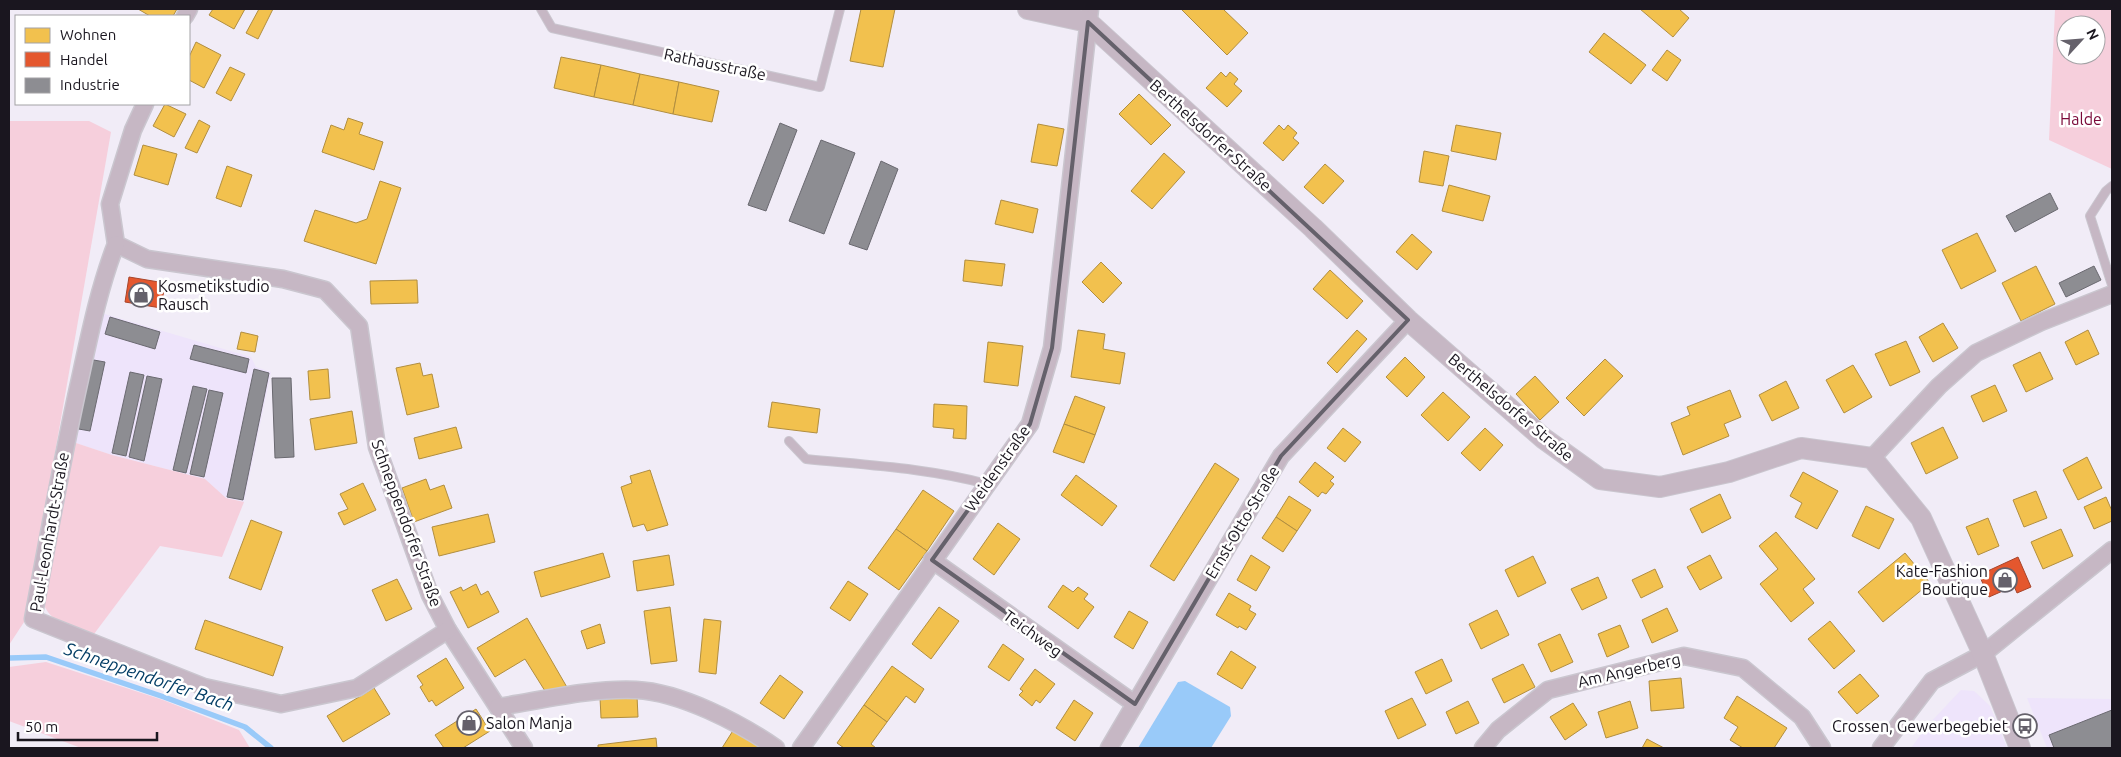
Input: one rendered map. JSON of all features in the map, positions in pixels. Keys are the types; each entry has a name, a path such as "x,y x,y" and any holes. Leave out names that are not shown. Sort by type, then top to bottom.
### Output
{"street":[{"path":"1028,9 1089,15"},
{"name":"Berthelsdorfer Straße","path":"1089,15 1408,320 1543,438 1600,479 1660,487 1729,472 1801,448 1872,458"},
{"name":"Weidenstraße","path":"801,748 932,560 1030,424 1052,348 1077,140 1089,15"},
{"path":"116,244 110,204 133,130 145,105"},
{"name":"Paul-Leonhardt-Straße","path":"116,244 91,320 64,447 34,619 204,687 281,704 356,688 448,630"},
{"name":"Schneppendorfer Straße","path":"116,244 147,259 283,279 325,290 359,326 377,447 430,595 448,630 524,748"},
{"path":"2020,748 1984,654 1921,518 1872,458 1939,386 1976,353 2041,322 2112,294"},
{"name":"Ernst-Otto-Straße","path":"1109,748 1281,456 1408,320"},
{"path":"1881,748 1932,681 1984,654 2112,550"},
{"name":"Teichweg","path":"932,560 1135,704"},
{"name":"Am Angerberg","path":"1483,748 1498,730 1548,690 1684,656 1743,668 1802,717 1822,748"},
{"path":"498,706 588,693 635,690 654,692 721,714 776,748"}],"lane":[{"name":"Rathausstraße","path":"541,9 552,28 820,87 840,9"},
{"path":"2112,186 2106,191 2090,216 2112,285"},
{"path":"789,441 806,459 962,477 987,484"}],"highlighted area":[{"path":"1088,22 1408,320 1281,456 1135,704 932,560 1030,424 1052,348"}],"shaded area":[{"path":"98,312 251,357 256,367 271,372 244,502 226,498 205,479 112,455 70,441"},
{"path":"1961,690 1974,691 1990,706 2007,748 1911,748 1928,725"},
{"path":"2027,698 2112,699 2112,748 2047,748"}],"green space":[{"name":"Halde","path":"2055,9 2112,9 2112,169 2049,140"},
{"path":"9,121 89,121 111,132 26,619 9,645"},
{"path":"70,441 112,455 205,479 226,498 244,502 222,557 160,546 94,634 56,620 50,615 42,600"},
{"path":"46,662 163,700 239,730 250,748 81,748 9,721 9,667"}],"water":[{"path":"1185,681 1230,707 1231,716 1211,748 1138,748 1178,682"}],"building: Wohnen":[{"path":"138,9 177,9 174,15 148,15"},
{"path":"213,9 245,9 234,29 209,15"},
{"path":"259,9 273,9 258,39 246,33"},
{"path":"861,9 895,9 883,67 850,61"},
{"path":"1181,9 1223,9 1248,33 1227,55"},
{"path":"1640,9 1679,9 1689,18 1673,37"},
{"path":"1604,33 1646,65 1631,84 1589,52"},
{"path":"196,42 221,55 204,88 190,81 190,55"},
{"path":"1667,50 1681,60 1667,81 1652,70"},
{"path":"561,57 601,65 594,97 554,88"},
{"path":"601,65 640,74 633,105 594,97"},
{"path":"230,67 245,74 231,101 216,93"},
{"path":"1221,72 1226,77 1230,72 1238,79 1234,84 1242,91 1227,107 1206,88"},
{"path":"640,74 679,82 673,114 633,105"},
{"path":"679,82 719,91 712,122 673,114"},
{"path":"1139,94 1171,125 1151,145 1119,114"},
{"path":"164,105 186,114 174,137 153,126"},
{"path":"348,118 363,123 359,134 383,142 374,170 322,152 331,125 344,130"},
{"path":"199,120 210,126 197,153 185,148"},
{"path":"1038,124 1064,129 1057,166 1031,162"},
{"path":"1279,125 1284,130 1288,125 1297,133 1293,138 1299,143 1283,161 1263,143"},
{"path":"1456,125 1501,133 1496,160 1451,151"},
{"path":"143,145 177,154 168,185 134,175"},
{"path":"1424,151 1449,156 1443,186 1419,182"},
{"path":"1164,153 1185,172 1152,209 1131,191"},
{"path":"1325,164 1344,181 1323,204 1304,187"},
{"path":"227,166 252,175 241,207 216,198"},
{"path":"380,181 401,188 376,264 304,241 315,210 356,223 367,219"},
{"path":"1449,185 1490,196 1483,221 1442,211"},
{"path":"1001,200 1038,209 1033,233 995,224"},
{"path":"1977,233 1996,271 1961,289 1942,250"},
{"path":"1412,234 1432,252 1417,270 1396,252"},
{"path":"965,260 1005,264 1002,286 963,281"},
{"path":"1101,262 1122,283 1103,303 1082,282"},
{"path":"2036,266 2055,304 2021,321 2002,283"},
{"path":"1330,270 1363,301 1347,319 1313,289"},
{"path":"417,280 418,303 371,304 370,281"},
{"path":"1943,323 1958,348 1933,362 1919,337"},
{"path":"1078,330 1105,334 1103,349 1125,353 1120,384 1071,377"},
{"path":"1357,330 1367,339 1337,373 1327,363"},
{"path":"2088,330 2099,354 2076,365 2065,342"},
{"path":"241,332 258,336 255,352 237,349"},
{"path":"1906,341 1920,372 1890,386 1875,354"},
{"path":"988,342 1023,346 1018,386 984,382"},
{"path":"2040,352 2053,379 2026,392 2013,365"},
{"path":"1405,357 1425,377 1407,397 1386,377"},
{"path":"1605,359 1623,376 1584,416 1566,398"},
{"path":"420,363 423,376 432,374 439,407 407,415 396,368"},
{"path":"1853,365 1872,397 1844,413 1826,380"},
{"path":"328,369 330,398 310,400 308,371"},
{"path":"1535,376 1559,402 1540,420 1516,394"},
{"path":"1786,381 1799,408 1772,421 1759,395"},
{"path":"1995,385 2007,411 1983,422 1971,396"},
{"path":"1730,390 1741,417 1724,424 1729,436 1683,455 1671,423 1690,415 1687,407"},
{"path":"1443,392 1470,417 1448,441 1421,415"},
{"path":"1075,396 1105,407 1095,435 1064,424"},
{"path":"772,402 820,409 817,433 768,427"},
{"path":"934,404 967,406 966,439 953,438 954,429 933,427"},
{"path":"352,411 357,443 315,450 310,419"},
{"path":"1064,424 1095,435 1084,463 1053,452"},
{"path":"456,427 462,448 419,459 414,438"},
{"path":"1943,427 1958,458 1926,474 1911,443"},
{"path":"1343,428 1361,442 1345,462 1327,448"},
{"path":"1485,428 1503,445 1480,471 1461,453"},
{"path":"2087,457 2102,488 2078,500 2063,470"},
{"path":"1315,462 1334,477 1330,481 1334,484 1326,494 1322,492 1318,497 1299,482"},
{"path":"1215,463 1239,479 1174,581 1150,566"},
{"path":"650,470 668,525 647,531 644,524 633,527 621,487 632,483 630,476"},
{"path":"1803,472 1838,491 1817,529 1795,517 1802,503 1790,496"},
{"path":"1076,475 1117,506 1102,526 1061,495"},
{"path":"426,479 430,490 444,485 452,508 414,522 402,488"},
{"path":"363,483 376,510 344,525 338,513 348,509 340,494"},
{"path":"923,490 954,511 927,551 896,529"},
{"path":"2036,491 2047,518 2024,527 2013,500"},
{"path":"1720,494 1731,518 1702,533 1690,509"},
{"path":"1289,496 1311,510 1297,531 1276,517"},
{"path":"2106,497 2112,511 2112,521 2094,529 2084,507"},
{"path":"1866,506 1894,519 1879,549 1852,536"},
{"path":"488,514 495,542 439,556 432,527"},
{"path":"1276,517 1297,531 1283,552 1262,538"},
{"path":"1988,518 1999,546 1978,555 1966,527"},
{"path":"251,520 282,532 261,590 229,578"},
{"path":"998,523 1020,539 994,575 973,559"},
{"path":"896,529 927,551 899,590 868,568"},
{"path":"2061,529 2073,556 2043,569 2031,542"},
{"path":"1776,532 1815,579 1803,589 1814,603 1791,622 1760,584 1778,569 1759,546"},
{"path":"603,553 610,577 541,597 534,572"},
{"path":"1905,553 1930,583 1883,622 1858,592"},
{"path":"669,555 674,585 637,591 633,561"},
{"path":"1251,555 1270,567 1256,591 1237,580"},
{"path":"1710,555 1722,578 1700,590 1687,567"},
{"path":"1533,556 1546,583 1518,597 1505,570"},
{"path":"1655,569 1663,587 1641,598 1632,580"},
{"path":"1598,577 1607,598 1582,610 1571,589"},
{"path":"397,579 412,609 386,621 372,590"},
{"path":"848,581 868,594 850,621 830,608"},
{"path":"476,584 481,595 488,591 499,612 468,628 450,592 461,587 463,591"},
{"path":"1063,585 1073,592 1078,587 1088,594 1084,599 1094,607 1078,629 1048,607"},
{"path":"1229,593 1251,606 1249,610 1256,614 1246,630 1239,626 1238,628 1216,615"},
{"path":"670,607 677,661 651,664 644,611"},
{"path":"939,607 959,621 931,659 912,644"},
{"path":"1667,608 1678,631 1652,643 1642,620"},
{"path":"1497,610 1509,635 1481,649 1469,624"},
{"path":"1129,611 1148,622 1133,649 1114,637"},
{"path":"527,618 568,689 545,691 525,659 495,677 477,648"},
{"path":"704,619 721,621 716,674 699,672"},
{"path":"205,620 283,647 273,676 195,649"},
{"path":"1830,621 1855,651 1834,669 1808,639"},
{"path":"600,624 605,643 587,649 581,631"},
{"path":"1620,625 1629,647 1607,657 1598,634"},
{"path":"1560,634 1573,662 1551,672 1538,644"},
{"path":"1003,644 1024,659 1009,681 988,667"},
{"path":"1231,651 1256,667 1242,689 1217,674"},
{"path":"446,658 464,688 436,706 432,700 429,702 420,687 423,685 417,676"},
{"path":"1442,659 1452,681 1426,694 1415,672"},
{"path":"1523,664 1535,687 1504,703 1492,679"},
{"path":"892,666 924,689 915,703 906,696 887,722 864,705"},
{"path":"1035,669 1055,684 1040,703 1036,700 1032,706 1019,695 1023,691 1020,689"},
{"path":"1860,674 1879,696 1857,714 1838,692"},
{"path":"780,675 803,692 784,719 760,703"},
{"path":"1681,678 1684,708 1651,711 1649,681"},
{"path":"374,688 390,714 343,742 327,716"},
{"path":"637,696 638,717 601,718 600,697"},
{"path":"1737,696 1787,728 1774,748 1743,748 1730,740 1738,727 1724,718"},
{"path":"1412,698 1426,725 1398,739 1385,711"},
{"path":"1074,700 1093,713 1075,741 1056,728"},
{"path":"1468,701 1479,723 1456,734 1446,712"},
{"path":"1630,701 1638,728 1606,738 1598,712"},
{"path":"1573,703 1587,725 1565,740 1550,717"},
{"path":"864,705 887,722 871,744 876,748 844,748 837,743"},
{"path":"476,709 490,731 463,748 444,748 435,735"},
{"path":"734,729 764,748 722,748"},
{"path":"656,738 657,748 598,748 598,745"},
{"path":"1647,739 1664,748 1642,748"}],"building: Handel":[{"path":"129,277 165,283 161,308 125,302"},
{"name":"Kate-Fashion Boutique","path":"2018,557 2031,587 2017,593 2014,586 1989,597 1979,575"}],"building: Industrie":[{"path":"780,123 797,130 766,211 748,205"},
{"path":"821,140 855,153 824,234 789,221"},
{"path":"881,161 898,169 867,250 849,244"},
{"path":"2050,193 2058,209 2015,232 2006,216"},
{"path":"2094,266 2101,280 2066,297 2059,283"},
{"path":"110,317 160,332 155,349 105,334"},
{"path":"194,345 249,359 246,373 190,359"},
{"path":"88,359 105,362 90,431 73,428"},
{"path":"254,369 269,373 243,500 227,497"},
{"path":"130,372 144,375 126,456 112,453"},
{"path":"147,376 162,379 144,461 129,457"},
{"path":"272,378 291,378 294,457 275,458"},
{"path":"193,386 207,389 186,473 173,470"},
{"path":"209,390 223,393 204,477 190,474"},
{"path":"2112,710 2112,748 2054,748 2049,735"}],"waterway":[{"name":"Schneppendorfer Bach","path":"9,658 46,657 164,697 245,727 271,748"}],"place":[{"name":"Kosmetikstudio Rausch","path":"141,295"},
{"name":"Kate-Fashion Boutique","path":"2005,580"},
{"name":"Salon Manja","path":"469,723"},
{"name":"Crossen, Gewerbegebiet","path":"2025,726"}]}
